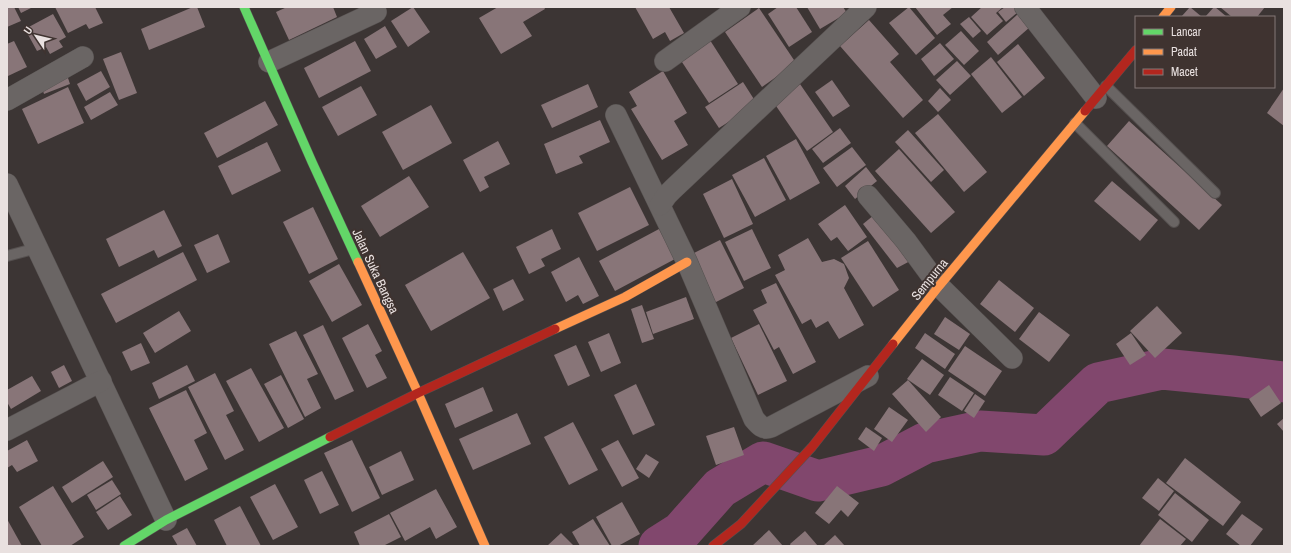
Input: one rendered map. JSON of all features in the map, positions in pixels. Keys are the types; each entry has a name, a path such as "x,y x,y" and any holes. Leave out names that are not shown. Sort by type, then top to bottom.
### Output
{"street":[{"name":"Jalan Suka Bangsa","path":"244,7 312,162 418,393 485,546"},
{"path":"665,60 740,7"},
{"path":"660,205 673,189 866,7"},
{"path":"1025,7 1101,92"},
{"path":"1164,16 1171,7"},
{"path":"269,62 376,12"},
{"name":"Sempurna","path":"713,546 741,524 812,447 939,286 1135,51"},
{"path":"7,100 83,57"},
{"path":"616,115 687,262 754,419 759,426 767,429 771,428 868,376"},
{"path":"10,196 37,248 166,520"},
{"path":"868,196 906,241 939,286 1012,358"},
{"path":"124,546 166,520 418,393 625,297 687,262"},
{"path":"7,430 101,381"}],"lane":[{"path":"1101,92 1215,193"},
{"path":"1075,123 1174,222"},
{"path":"7,256 37,248"}],"building":[{"path":"7,7 14,7 21,21 7,27"},
{"path":"18,7 33,7 21,13"},
{"path":"55,7 95,7 103,23 89,29 86,24 68,33"},
{"path":"193,7 197,7 205,27 149,50 141,29"},
{"path":"287,7 333,7 337,17 289,40 276,12"},
{"path":"413,7 430,32 408,47 391,21"},
{"path":"498,7 544,7 545,9 523,22 532,36 501,54 479,18"},
{"path":"635,7 669,7 684,33 670,41 665,32 653,39"},
{"path":"778,7 796,7 812,32 789,47 768,14"},
{"path":"807,7 843,7 847,13 820,29"},
{"path":"909,7 935,38 916,55 889,23"},
{"path":"915,7 953,7 943,15 951,24 937,35"},
{"path":"982,7 1003,7 996,13 1003,21 987,35 971,17"},
{"path":"1005,7 1014,7 1018,12 1006,22 998,12"},
{"path":"1190,7 1201,16 1182,16"},
{"path":"1215,7 1226,16 1206,16"},
{"path":"1220,7 1265,7 1258,16 1231,16"},
{"path":"759,8 796,63 762,87 725,32"},
{"path":"53,14 66,37 59,41 63,47 50,54 46,47 37,51 25,29"},
{"path":"1018,14 1030,27 998,55 987,42"},
{"path":"969,17 981,31 973,38 960,24"},
{"path":"869,20 899,54 890,62 923,100 903,118 840,46"},
{"path":"385,26 397,47 376,59 364,39"},
{"path":"961,31 979,51 964,65 945,45"},
{"path":"708,37 738,84 709,103 678,56"},
{"path":"14,41 27,67 8,76 7,44"},
{"path":"355,41 371,71 319,98 304,68"},
{"path":"940,43 954,59 934,76 921,59"},
{"path":"1018,44 1045,78 1024,96 997,62"},
{"path":"121,52 137,93 119,100 103,59"},
{"path":"991,57 1022,97 1002,113 971,74"},
{"path":"957,61 971,76 950,95 936,80"},
{"path":"101,71 110,87 86,101 77,84"},
{"path":"663,71 687,113 674,121 688,145 662,160 631,109 637,106 629,92"},
{"path":"67,75 70,84 44,94 41,85"},
{"path":"832,80 850,106 833,117 815,92"},
{"path":"743,82 757,104 719,128 705,107"},
{"path":"588,84 598,107 552,128 541,105"},
{"path":"800,84 833,132 807,151 774,103"},
{"path":"361,86 377,115 338,136 322,107"},
{"path":"68,87 84,123 38,144 22,109"},
{"path":"940,88 951,100 938,112 928,101"},
{"path":"1284,88 1284,126 1267,113"},
{"path":"110,92 118,105 91,120 84,107"},
{"path":"265,101 278,125 217,158 204,133"},
{"path":"431,105 452,143 403,170 382,132"},
{"path":"938,114 987,172 964,192 915,133"},
{"path":"600,120 610,142 579,156 583,163 556,174 544,144"},
{"path":"1129,121 1222,205 1199,230 1107,146"},
{"path":"840,128 851,143 823,163 812,149"},
{"path":"908,130 944,170 931,182 895,142"},
{"path":"796,139 820,183 790,200 766,156"},
{"path":"498,141 510,164 484,177 489,187 480,192 463,160"},
{"path":"267,142 281,171 232,195 218,166"},
{"path":"852,147 866,165 837,187 823,168"},
{"path":"899,149 955,212 931,233 875,171"},
{"path":"764,158 786,200 755,217 732,175"},
{"path":"866,167 877,181 855,199 845,186"},
{"path":"409,176 429,207 380,237 361,206"},
{"path":"732,179 753,224 724,238 703,194"},
{"path":"1112,181 1158,220 1140,241 1094,201"},
{"path":"630,187 649,225 597,251 578,213"},
{"path":"845,205 867,237 848,251 837,237 831,241 818,224"},
{"path":"313,207 338,259 309,274 283,222"},
{"path":"164,210 182,246 158,258 154,250 119,267 106,239"},
{"path":"874,215 912,260 897,268 863,224"},
{"path":"552,229 561,249 541,259 545,266 529,274 516,247"},
{"path":"659,229 675,259 615,291 599,261"},
{"path":"752,229 771,268 744,281 725,242"},
{"path":"218,234 230,262 207,273 194,245"},
{"path":"808,238 822,262 834,259 844,264 849,278 844,288 864,325 839,339 828,321 816,328 811,319 802,324 775,275 785,270 778,255"},
{"path":"720,240 744,288 714,303 690,255"},
{"path":"868,241 899,290 873,307 841,258"},
{"path":"183,252 197,280 116,323 101,294"},
{"path":"463,252 490,298 431,331 405,285"},
{"path":"579,257 599,296 583,304 578,295 566,302 551,272"},
{"path":"339,264 362,305 332,322 309,281"},
{"path":"513,279 524,300 503,311 493,289"},
{"path":"999,280 1034,308 1015,332 980,304"},
{"path":"776,283 816,362 793,374 779,347 774,350 753,310 767,303 761,290"},
{"path":"686,297 694,319 653,334 646,312"},
{"path":"642,305 654,339 642,343 631,309"},
{"path":"1157,306 1182,333 1155,358 1130,331"},
{"path":"179,311 191,331 155,353 143,333"},
{"path":"1039,312 1070,335 1049,362 1019,339"},
{"path":"945,317 970,334 959,350 934,334"},
{"path":"368,324 382,351 375,355 387,378 367,388 342,338"},
{"path":"759,324 787,381 758,395 731,338"},
{"path":"323,325 354,391 335,400 303,335"},
{"path":"296,331 318,374 307,379 321,408 305,417 269,344"},
{"path":"609,333 621,363 601,372 588,342"},
{"path":"925,333 955,354 945,369 915,348"},
{"path":"1131,333 1146,355 1130,365 1116,344"},
{"path":"141,343 150,363 131,371 122,352"},
{"path":"576,345 590,376 568,386 554,355"},
{"path":"965,346 1002,371 985,396 948,371"},
{"path":"922,359 944,375 930,395 907,379"},
{"path":"64,365 72,381 59,388 51,372"},
{"path":"187,365 195,381 159,399 152,383"},
{"path":"251,368 284,428 259,442 226,381"},
{"path":"215,373 234,411 226,415 244,450 225,460 188,387"},
{"path":"281,375 304,419 288,428 264,384"},
{"path":"32,376 41,391 11,409 7,402 7,390"},
{"path":"950,377 974,393 962,411 938,395"},
{"path":"908,380 941,417 926,432 892,394"},
{"path":"636,384 655,425 633,435 614,395"},
{"path":"1269,385 1281,403 1261,417 1249,399"},
{"path":"483,387 493,411 455,428 445,404"},
{"path":"186,390 207,433 194,440 208,469 185,481 149,408"},
{"path":"975,394 985,401 974,418 964,411"},
{"path":"889,407 908,420 892,442 874,429"},
{"path":"517,413 531,444 473,470 459,439"},
{"path":"1284,418 1284,432 1277,424"},
{"path":"573,422 598,470 569,485 544,437"},
{"path":"734,427 744,455 716,465 706,436"},
{"path":"866,427 882,438 874,451 858,439"},
{"path":"27,440 38,461 17,472 12,465 7,468 7,451"},
{"path":"352,440 380,498 352,512 324,453"},
{"path":"618,440 639,478 622,487 601,449"},
{"path":"401,451 414,480 382,495 369,467"},
{"path":"646,454 659,462 649,478 636,469"},
{"path":"1185,458 1241,502 1223,526 1166,483"},
{"path":"103,461 113,477 72,503 62,487"},
{"path":"322,471 339,505 320,514 304,480"},
{"path":"1158,478 1174,491 1159,511 1142,498"},
{"path":"112,480 121,494 96,510 87,495"},
{"path":"275,484 298,527 273,540 250,497"},
{"path":"53,486 84,537 70,546 42,546 19,507"},
{"path":"837,486 859,503 848,517 841,510 829,524 815,513"},
{"path":"436,489 457,527 436,539 430,527 405,541 390,513"},
{"path":"1175,493 1209,520 1192,542 1158,515"},
{"path":"120,496 132,515 108,530 96,512"},
{"path":"622,502 640,534 618,546 612,546 596,517"},
{"path":"240,506 261,546 227,546 214,520"},
{"path":"389,514 401,537 383,546 360,546 354,532"},
{"path":"1242,514 1263,529 1250,546 1241,546 1226,534"},
{"path":"7,519 22,546 7,546"},
{"path":"593,519 610,546 580,546 572,532"},
{"path":"1160,519 1186,539 1180,546 1139,546"},
{"path":"187,528 197,546 178,546 172,536"},
{"path":"769,530 783,546 752,546"},
{"path":"805,531 818,546 791,546 790,544"},
{"path":"561,533 574,546 547,546"},
{"path":"835,535 845,546 823,546"}],"waterway":[{"path":"659,546 681,532 720,488 763,462 818,481 881,466 925,443 980,431 1044,435 1098,383 1162,369 1284,382"}],"traffic: fast":[{"path":"244,7 358,262"},
{"path":"124,546 166,520 330,437"}],"traffic: slow":[{"path":"1164,16 1171,7"},
{"path":"893,344 939,286 1085,111"},
{"path":"358,262 418,393 485,546"},
{"path":"555,329 625,297 687,262"}],"traffic: jam":[{"path":"1085,111 1135,51"},
{"path":"330,437 418,393 555,329"},
{"path":"713,546 741,524 812,447 893,344"}]}
